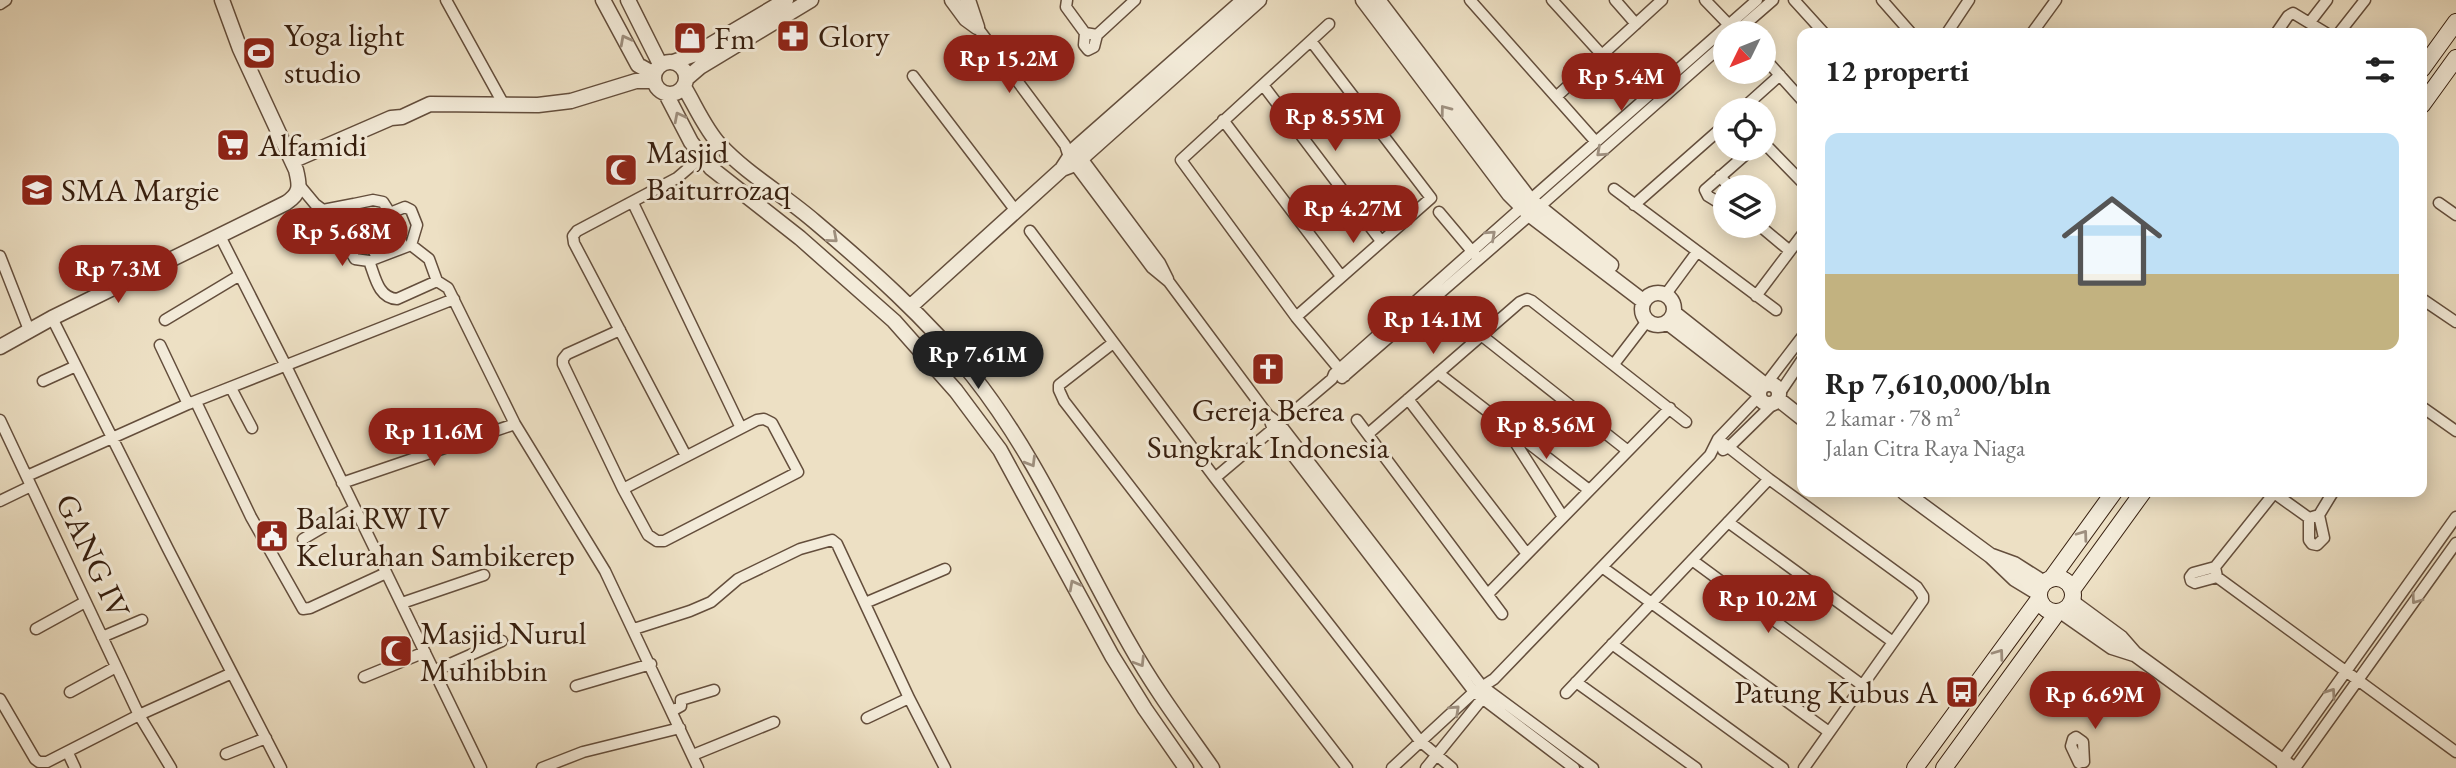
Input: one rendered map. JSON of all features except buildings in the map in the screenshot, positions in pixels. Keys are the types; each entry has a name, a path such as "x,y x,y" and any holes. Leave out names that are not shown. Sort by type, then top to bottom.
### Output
{"main road":[{"path":"2427,62 2456,22"},
{"path":"2427,98 2456,58"},
{"path":"1915,768 2110,497"},
{"path":"1944,768 2065,604 2140,497"},
{"path":"2043,588 2061,579 2065,604"},
{"path":"2043,588 2047,610 2065,604"}],"street":[{"path":"0,4 6,0"},
{"path":"222,0 240,49 294,165 300,186 323,210 378,200 383,202 407,245 429,259 437,281 446,286 515,424 589,542 651,664 698,768"},
{"path":"446,0 504,105"},
{"path":"603,0 638,65 660,70 683,68 685,83 718,143 813,220 911,306 974,378 1017,437 1037,471 1130,646 1161,696 1212,768"},
{"path":"628,0 660,70 658,89 666,94 702,158 894,321 956,391 1000,450 1112,656 1186,768"},
{"path":"294,165 396,125 402,117 430,104 504,105 571,101 636,82 693,55 786,0"},
{"path":"666,94 676,93 700,67 811,0"},
{"path":"952,0 966,19 977,27"},
{"path":"968,0 977,27 1071,157 1166,273 1169,282 1276,427 1481,692 1574,768"},
{"path":"1067,0 1066,7 1084,33 1084,46 1088,50 1094,47 1097,35 1135,0"},
{"path":"911,306 1244,0"},
{"path":"1071,157 1259,0"},
{"path":"1363,0 1530,208 1646,298"},
{"path":"1378,0 1491,161"},
{"path":"1470,0 1596,142"},
{"path":"1552,0 1602,55"},
{"path":"1615,0 1636,24"},
{"path":"1556,97 1662,0"},
{"path":"1705,0 1725,21"},
{"path":"1740,21 1757,0"},
{"path":"1745,21 1773,0"},
{"path":"1794,0 1819,28"},
{"path":"1882,0 1907,28"},
{"path":"2036,28 2056,0"},
{"path":"2310,22 2327,0"},
{"path":"2344,28 2365,0"},
{"path":"1950,28 1964,2"},
{"path":"2280,28 2290,14 2297,14 2318,28"},
{"path":"1329,24 1184,155 1181,162 1296,317 1342,372"},
{"path":"1296,317 1431,198 1311,41"},
{"path":"1215,478 1332,379 1334,374 1342,372 1713,47"},
{"path":"1530,208 1596,142 1634,116 1713,52"},
{"path":"1776,71 1797,94"},
{"path":"1754,98 1780,75"},
{"path":"913,76 1016,211"},
{"path":"1263,85 1381,241"},
{"path":"1223,120 1341,276"},
{"path":"1634,205 1713,135"},
{"path":"686,456 574,243 573,236 577,231 677,178 718,143"},
{"path":"1776,155 1797,176"},
{"path":"1721,175 1738,161"},
{"path":"1713,183 1705,191 1713,198"},
{"path":"0,346 286,203 294,198 300,186"},
{"path":"1614,189 1776,310"},
{"path":"633,203 741,428"},
{"path":"2440,203 2456,215"},
{"path":"354,204 381,290 391,299 397,299 437,281"},
{"path":"361,222 345,234 352,256 359,261 373,259 407,245 417,225 411,210 405,207 390,213"},
{"path":"1439,212 1476,256"},
{"path":"800,239 813,220"},
{"path":"1030,231 1215,478 1420,741 1452,768"},
{"path":"220,236 481,768"},
{"path":"1773,238 1790,251"},
{"path":"1756,296 1797,242"},
{"path":"1665,294 1697,252"},
{"path":"0,256 29,330"},
{"path":"165,320 240,275"},
{"path":"1657,292 1665,294 1673,302 1671,318 1657,325 1647,321 1641,308 1646,298 1657,292"},
{"path":"0,502 29,481 113,437 454,299"},
{"path":"1368,434 1520,302 1530,300 1686,422"},
{"path":"2427,302 2456,322"},
{"path":"52,318 281,768"},
{"path":"1671,318 1762,389 1766,404 1776,399"},
{"path":"1614,364 1647,321"},
{"path":"620,330 567,354 563,364 623,489 649,535 657,541 664,541 798,472 772,423 757,419 623,489"},
{"path":"1481,335 1628,451"},
{"path":"1113,343 1062,382 1059,390 1064,401 1347,768"},
{"path":"1392,768 1420,741 1481,692 1710,455 1718,439 1797,344"},
{"path":"160,345 303,609 386,573"},
{"path":"43,382 76,366"},
{"path":"1710,455 1729,447 1776,399 1797,368"},
{"path":"1438,373 1589,491"},
{"path":"231,388 252,428"},
{"path":"1408,399 1527,554"},
{"path":"1776,399 1797,414"},
{"path":"1488,594 1670,408"},
{"path":"2427,411 2456,431"},
{"name":"GANG IV","path":"0,420 139,715 171,768"},
{"path":"1357,420 1502,614"},
{"path":"1503,422 1563,517"},
{"path":"342,483 515,424"},
{"path":"1000,450 1017,437"},
{"path":"1718,439 1922,591 1923,600 1804,768"},
{"path":"1566,693 1769,479"},
{"path":"1911,497 1991,556 2015,579 2043,588"},
{"path":"2271,497 2216,572 2456,752"},
{"path":"2283,497 2314,516 2329,497"},
{"path":"303,539 355,509"},
{"path":"2288,766 2346,671 2456,517"},
{"path":"1728,522 1893,642"},
{"path":"634,629 711,602 737,579 800,549 829,539 835,541 945,768"},
{"path":"2288,766 2358,680 2456,544"},
{"path":"1692,560 1862,685"},
{"path":"1602,567 1829,732"},
{"path":"865,603 945,569"},
{"path":"402,603 484,575"},
{"path":"36,629 85,602"},
{"path":"2065,604 2121,638 2135,654 2288,766"},
{"path":"102,637 142,620"},
{"path":"434,671 502,641"},
{"path":"1612,644 1783,768"},
{"path":"364,677 425,652"},
{"path":"576,687 651,664"},
{"path":"70,692 116,667"},
{"path":"0,699 39,762 47,762 139,715 232,673"},
{"path":"1576,682 1696,768"},
{"path":"672,711 681,706 681,701 714,690"},
{"path":"1426,768 1481,692"},
{"path":"1481,692 1593,768"},
{"path":"867,718 909,698"},
{"path":"693,755 774,722"},
{"path":"542,768 583,752 680,729"},
{"path":"226,754 267,738"},
{"path":"68,753 75,768"},
{"path":"2079,764 2095,768"}],"place":[{"name":"Glory","path":"793,36"},
{"name":"Fm","path":"690,38"},
{"name":"Yoga light studio","path":"259,53"},
{"name":"Alfamidi","path":"233,145"},
{"name":"Masjid Baiturrozaq","path":"621,170"},
{"name":"SMA Margie","path":"37,190"},
{"name":"Gereja Berea Sungkrak Indonesia","path":"1268,369"},
{"name":"Balai RW IV Kelurahan Sambikerep","path":"272,536"},
{"name":"Masjid Nurul Muhibbin","path":"396,651"},
{"name":"Patung Kubus A","path":"1962,692"}]}
